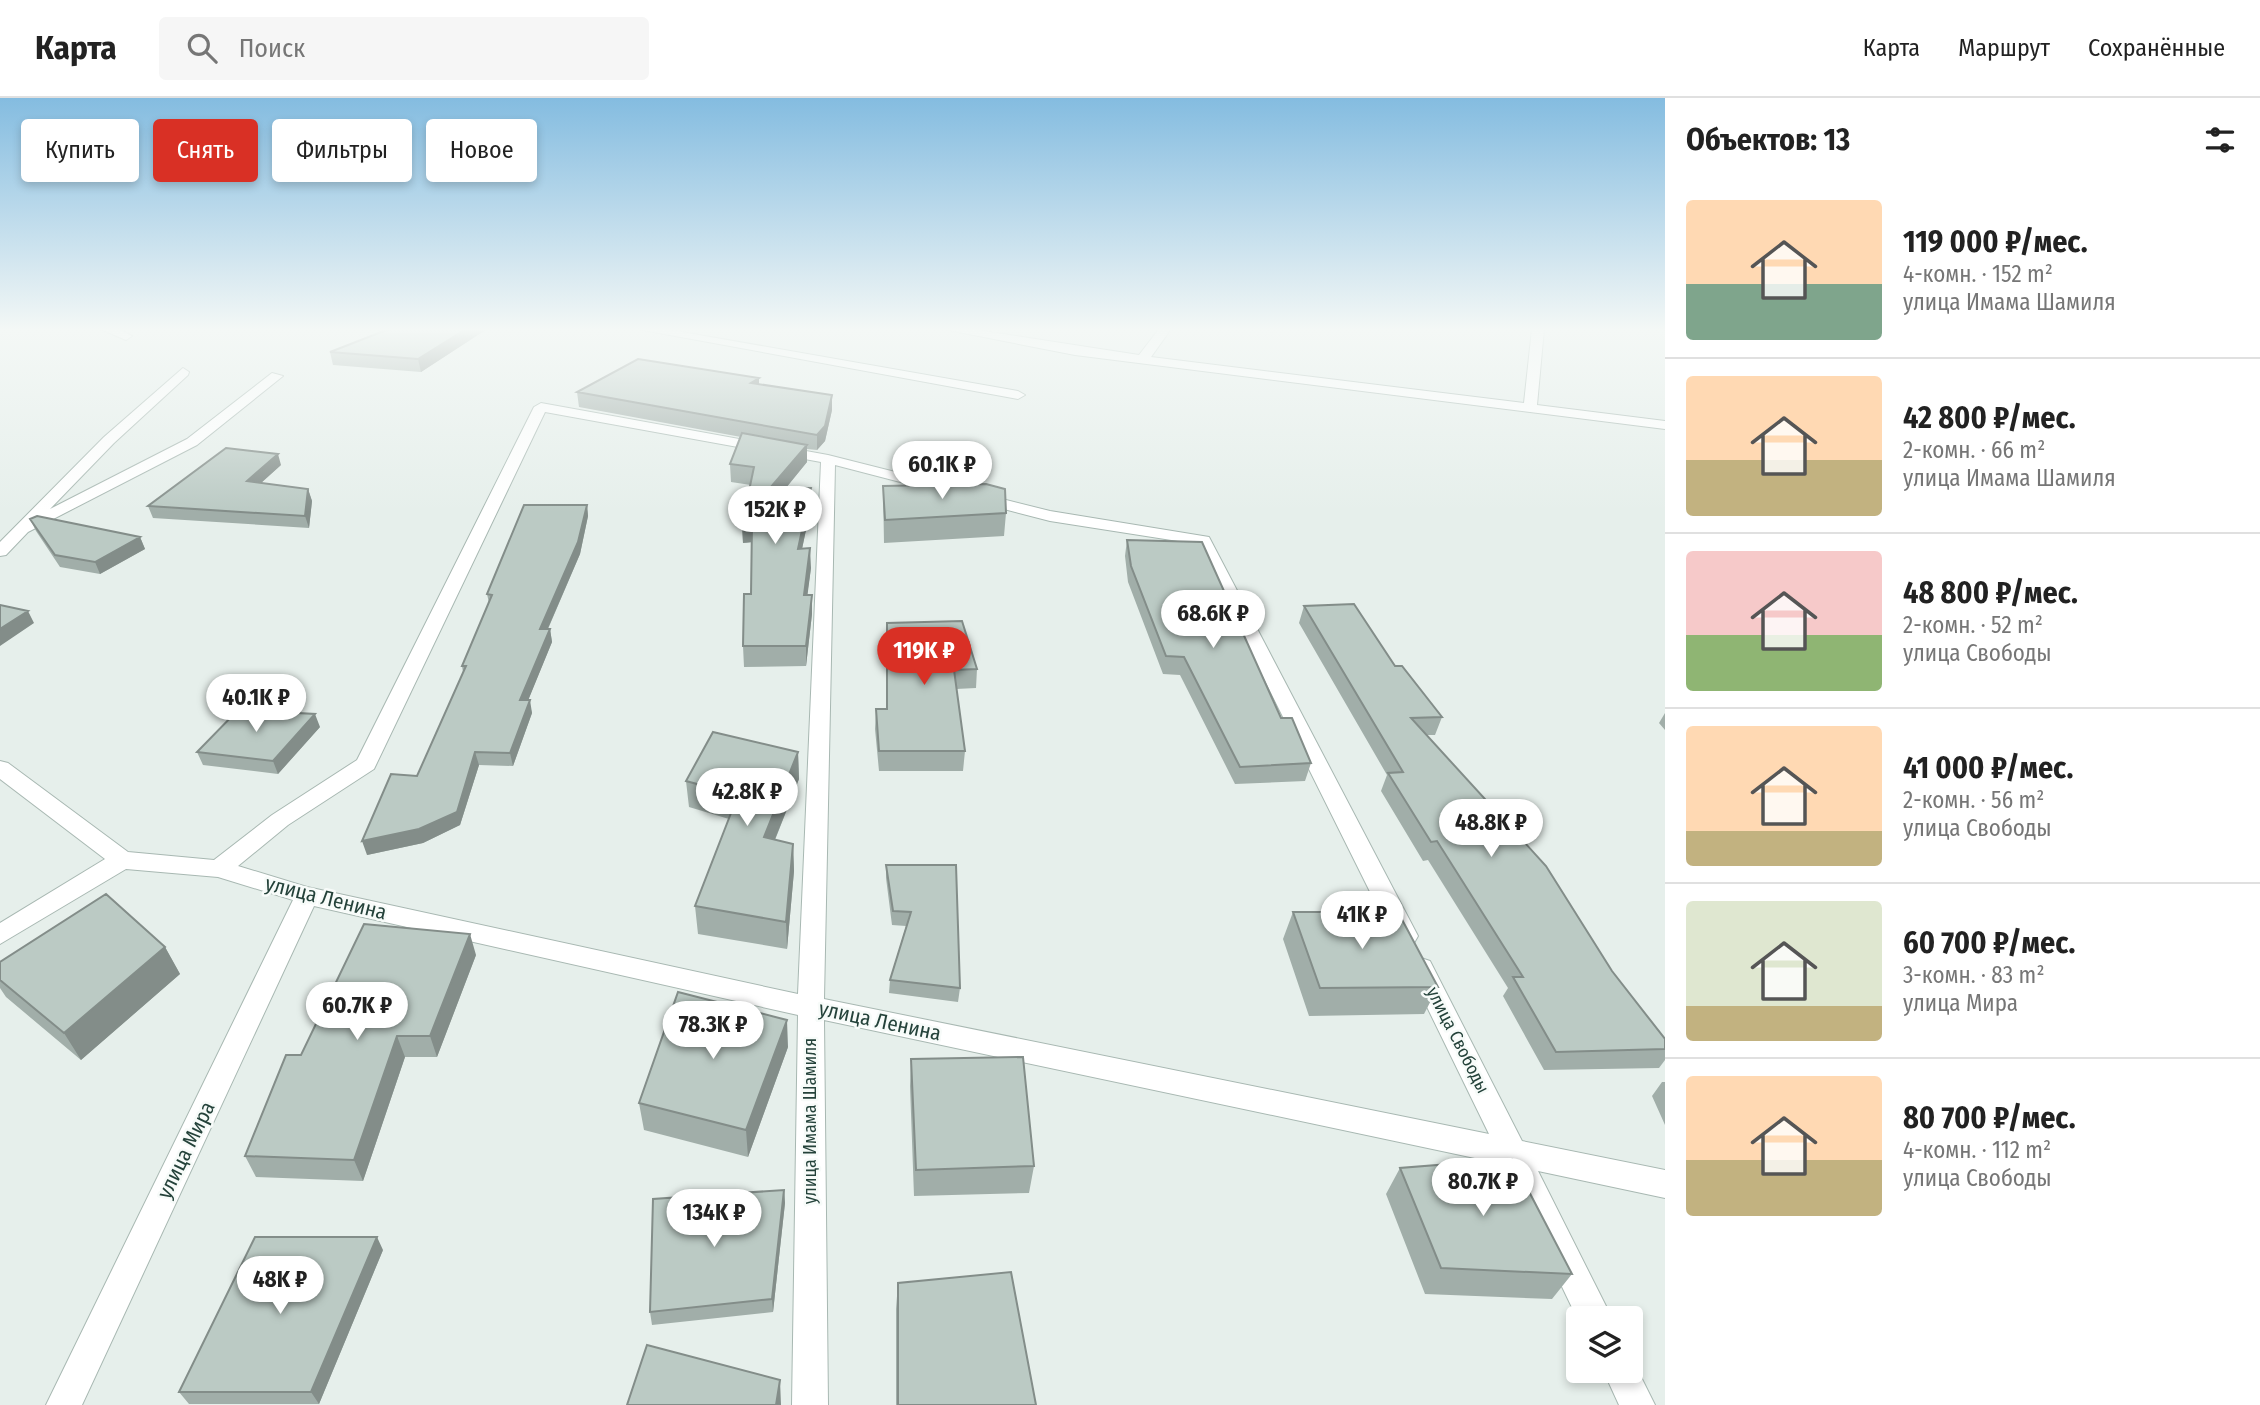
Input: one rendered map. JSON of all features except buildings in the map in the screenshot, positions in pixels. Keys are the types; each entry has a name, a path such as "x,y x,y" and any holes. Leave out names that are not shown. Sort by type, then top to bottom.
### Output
{"street":[{"path":"0,551 109,440 163,390"},
{"path":"25,528 192,442 259,390"},
{"path":"990,390 1018,395"},
{"path":"1384,390 1665,425"},
{"path":"1530,408 1532,390"},
{"path":"219,869 280,820 366,764 541,407 828,459"},
{"name":"улица Свободы","path":"828,459 1050,516 1203,540 1515,1152 1589,1306"},
{"name":"улица Имама Шамиля","path":"810,1405 811,1007 828,459"},
{"path":"0,768 122,860 0,935"},
{"name":"улица Ленина","path":"122,860 219,869 307,896 811,1007 1665,1184"},
{"name":"улица Мира","path":"64,1405 307,896"},
{"path":"1626,1383 1637,1405"}]}
